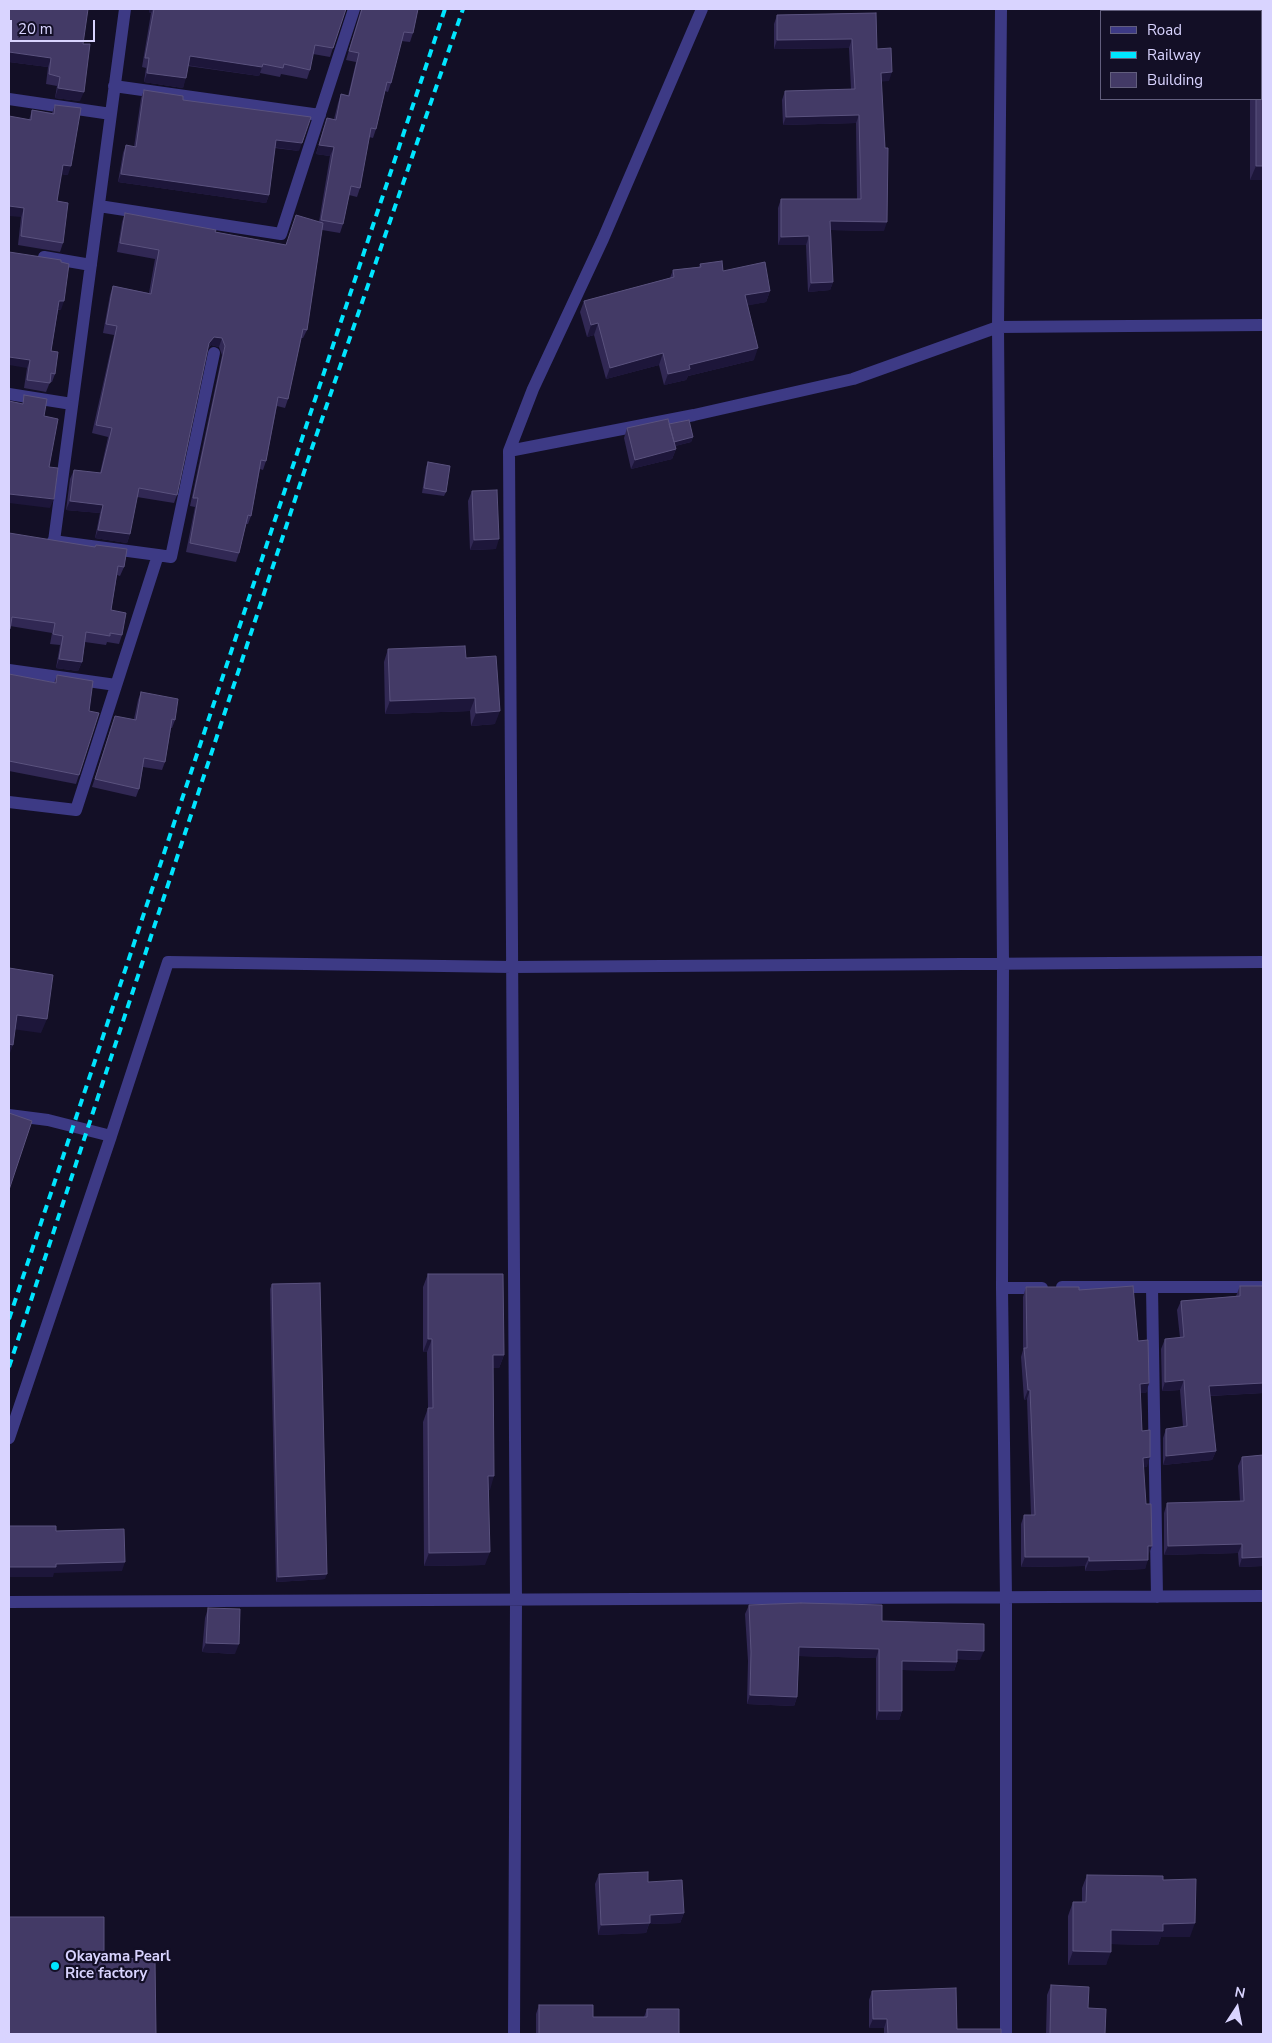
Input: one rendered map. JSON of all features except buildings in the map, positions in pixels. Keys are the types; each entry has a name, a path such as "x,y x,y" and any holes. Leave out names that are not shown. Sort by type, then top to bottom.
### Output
{"street":[{"path":"54,541 124,9"},
{"path":"99,206 280,234 354,9"},
{"path":"514,2034 516,1600 509,451 533,389 603,239 702,9"},
{"path":"1001,9 998,327 1003,963 1002,1288 1006,1597 1006,2034"},
{"path":"114,86 320,115"},
{"path":"9,99 111,114"},
{"path":"27,255 91,265"},
{"path":"509,451 694,415 853,379 998,327 1263,325"},
{"path":"36,538 171,557 214,353"},
{"path":"9,394 72,404"},
{"path":"9,802 76,810 158,555"},
{"path":"9,670 116,685"},
{"path":"9,1438 168,962 512,967 1263,962"},
{"path":"9,1115 48,1120 111,1136"},
{"path":"1152,1287 1156,1597"},
{"path":"1002,1288 1263,1287"},
{"path":"9,1602 1263,1596"}],"railway":[{"path":"9,1319 445,9"},
{"path":"9,1367 312,448 463,9"}],"place":[{"name":"Okayama Pearl Rice factory","path":"55,1966"}]}
